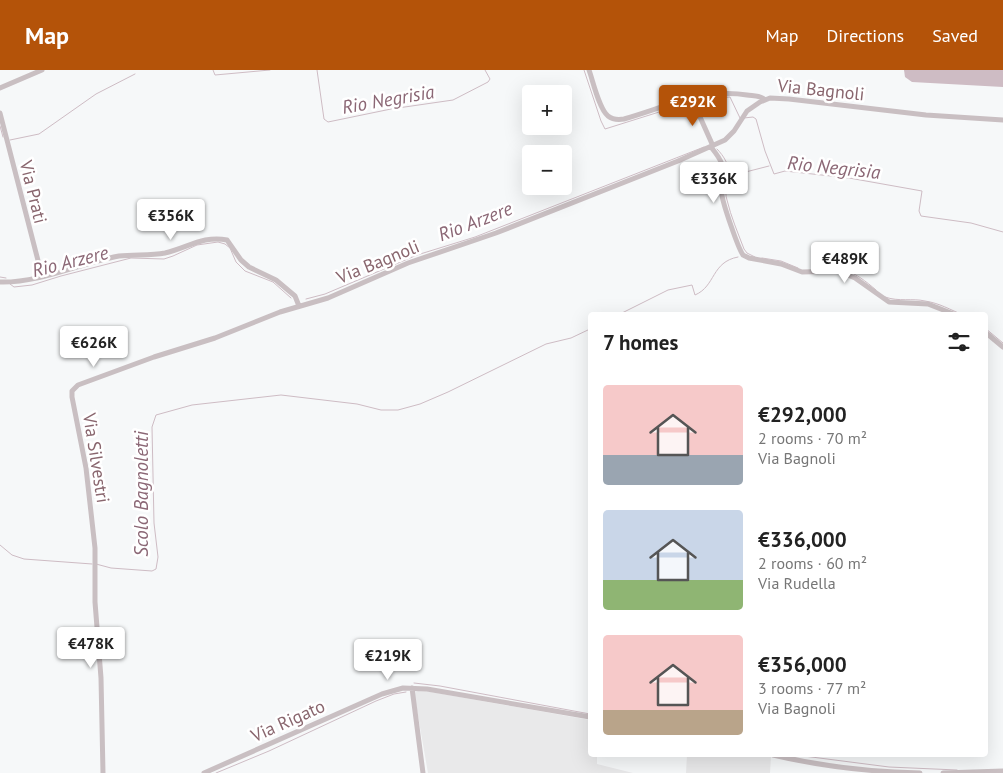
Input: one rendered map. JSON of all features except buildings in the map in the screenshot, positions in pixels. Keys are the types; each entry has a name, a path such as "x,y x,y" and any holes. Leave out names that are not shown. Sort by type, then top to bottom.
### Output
{"street":[{"path":"0,88 42,70"},
{"path":"589,70 602,108 605,114 614,120 631,117 686,98 697,101 723,93 762,97 765,100"},
{"name":"Via Bagnoli","path":"299,306 328,298 408,263 504,230 712,146 728,136 751,108 765,100 778,98 926,116 1003,120"},
{"path":"697,101 696,108 712,146 723,164 723,198 743,255 756,260 781,264 802,272 838,271 855,278 886,301 899,304 928,304 955,312"},
{"name":"Via Prati","path":"0,113 42,276"},
{"path":"0,282 26,280 112,258 138,254 166,253 200,240 220,238 227,240 241,260 249,267 276,280 295,296 299,306"},
{"name":"Via Silvestri","path":"104,773 101,678 95,608 96,564 86,468 72,398 74,387 154,357 215,338 299,306"},
{"path":"988,334 1003,347"},
{"path":"412,688 423,773"},
{"name":"Via Rigato","path":"204,773 389,691 412,688 427,689 588,717"},
{"path":"784,757 832,766 897,773 920,773"},
{"path":"943,773 1003,771"}],"shaded area":[{"path":"904,70 1003,70 1003,87 912,82 905,77"},
{"path":"420,690 588,720 588,757 597,757 597,764 633,773 428,773 414,693"},
{"path":"687,757 771,757 770,773 686,773"}],"waterway":[{"path":"213,70 215,75 270,70"},
{"name":"Rio Negrisia","path":"317,70 324,119 328,122 391,109 453,100 488,82 490,79 485,70"},
{"name":"Rio Negrisia","path":"584,70 605,129 691,102 695,103"},
{"path":"10,140 39,134 96,94 135,74"},
{"name":"Rio Negrisia","path":"699,103 730,97 740,118"},
{"name":"Rio Negrisia","path":"744,118 753,117 756,119 774,174 785,171 849,178 922,191 919,211 921,216 971,223 1003,232"},
{"path":"0,126 3,137"},
{"name":"Rio Arzere","path":"306,299 325,294 417,255 475,237 704,147"},
{"name":"Rio Arzere","path":"717,149 729,169 726,194 733,219 744,249 755,257"},
{"path":"730,176 769,166"},
{"name":"Rio Arzere","path":"10,284 14,287 32,285 131,258 164,259 197,245 218,242 230,248 236,262 245,271 273,282 291,298"},
{"name":"Scolo Bagnoletti","path":"624,312 668,290 692,285 695,295 707,286 723,264 738,257"},
{"name":"Rio Arzere","path":"762,258 781,261 798,268"},
{"name":"Rio Arzere","path":"812,269 832,268 847,271 861,278 876,290"},
{"name":"Rio Arzere","path":"0,277 6,278"},
{"name":"Rio Arzere","path":"885,297 930,302 956,312"},
{"name":"Scolo Bagnoletti","path":"96,564 111,568 152,571 156,569 158,557 154,523 152,427 156,415 192,405 281,395 357,404 381,410 398,410 420,404 448,392 546,344 571,338 588,330"},
{"name":"Rio Arzere","path":"988,330 1003,343"},
{"name":"Scolo Bagnoletti","path":"0,545 12,555 24,559 92,564"},
{"path":"414,683 440,686 588,714"},
{"path":"216,773 269,751 376,701 394,694 406,692"},
{"path":"812,757 889,767 957,770"}]}
